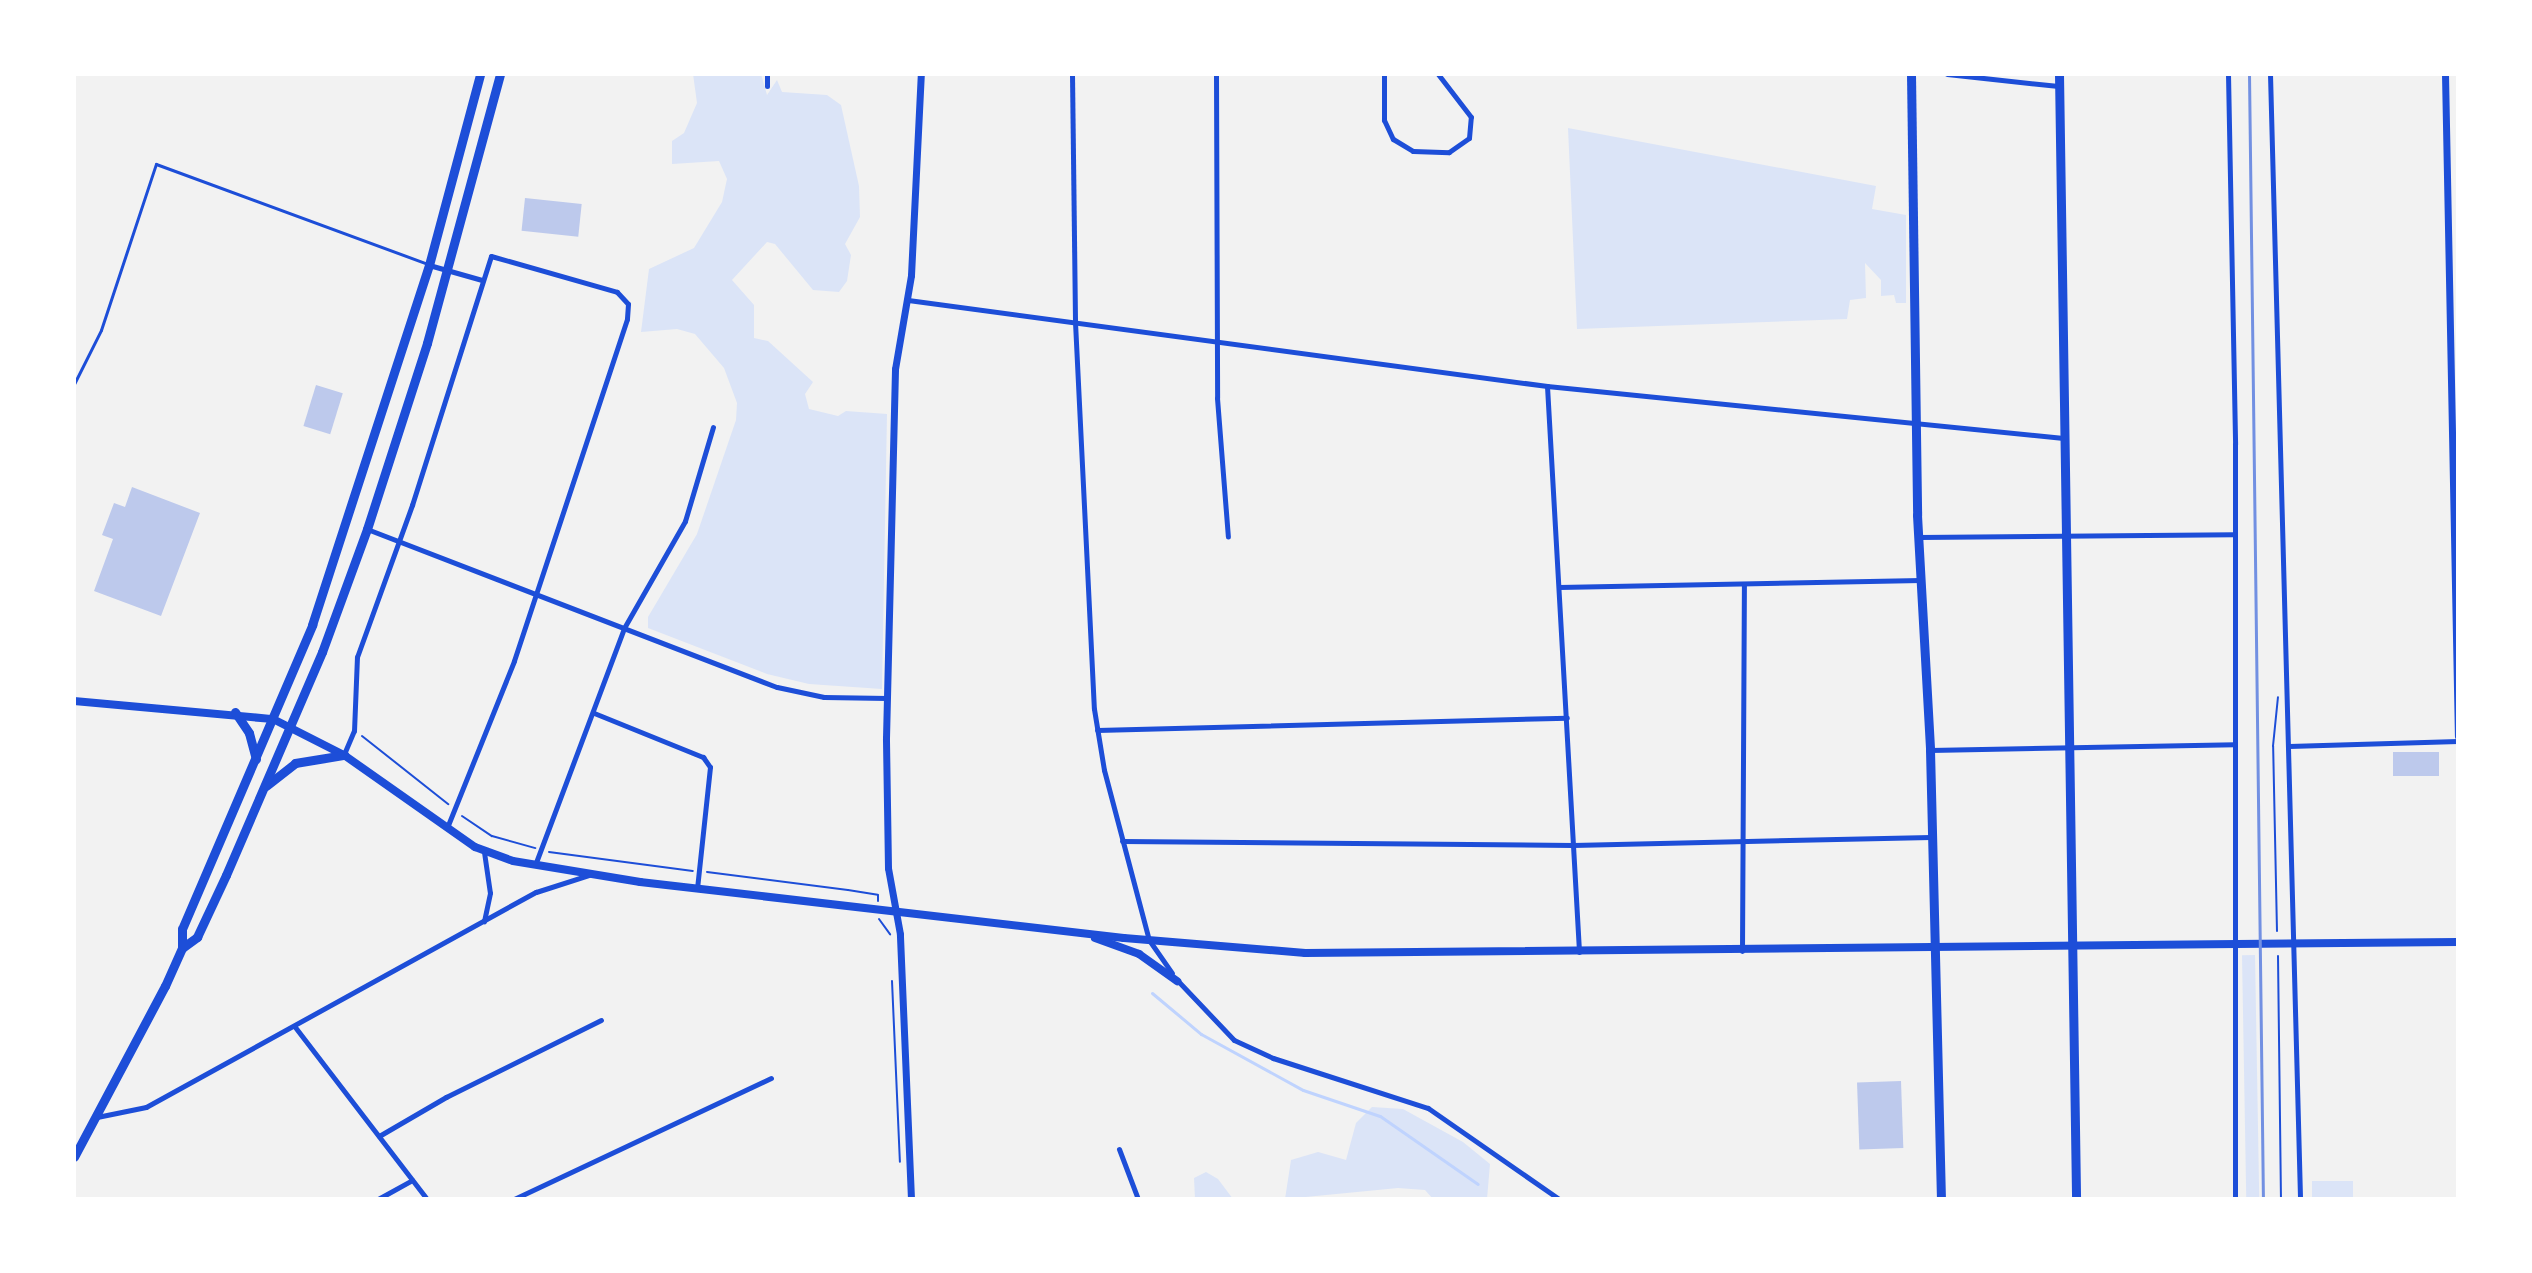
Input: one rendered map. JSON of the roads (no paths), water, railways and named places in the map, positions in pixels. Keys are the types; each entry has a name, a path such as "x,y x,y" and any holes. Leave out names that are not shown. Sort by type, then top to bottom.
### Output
{"main road":[{"path":"74,1157 182,948 182,929 256,760 330,576 429,265 480,74"},
{"path":"182,948 197,937 263,788 367,529 448,270 500,74"},
{"path":"1911,74 1918,537 1930,750 1941,1199"},
{"path":"2059,74 2076,1199"},
{"path":"74,701 235,712 273,719 344,755 483,851 535,865 590,875 1149,940 1305,953 1742,952 2072,943 2458,942"},
{"path":"235,712 252,740 256,760"},
{"path":"263,788 295,763 344,755"},
{"path":"1071,930 1129,950 1177,981"}],"street":[{"path":"767,74 767,86"},
{"path":"911,1199 896,912 888,868 887,698 895,369 908,300 921,74"},
{"path":"1072,74 1075,322 1097,730 1122,841 1149,940 1177,981 1234,1040 1273,1058 1428,1108 1559,1199"},
{"path":"1216,74 1217,398 1228,537"},
{"path":"1384,74 1384,120 1393,139 1413,151 1449,152 1469,138 1471,117 1438,74"},
{"path":"1947,74 2059,86"},
{"path":"2228,74 2234,534 2235,1199"},
{"path":"2270,74 2296,942 2300,1199"},
{"path":"2289,746 2458,738 2445,74"},
{"path":"344,755 354,731 357,657 399,543 491,256 617,292 628,304 537,595 447,828"},
{"path":"429,265 482,280"},
{"path":"908,300 1547,386 2064,438"},
{"path":"1547,386 1579,953"},
{"path":"535,865 624,628 685,521 713,427"},
{"path":"367,529 777,687 824,697 887,698"},
{"path":"1918,537 2234,534"},
{"path":"1559,587 1922,580"},
{"path":"1742,952 1744,584"},
{"path":"594,713 703,757 710,767 697,888"},
{"path":"1097,730 1567,718"},
{"path":"1930,750 2235,744"},
{"path":"1122,841 1573,845 1932,836"},
{"path":"483,851 490,893 484,922"},
{"path":"97,1117 146,1107 546,888 590,875"},
{"path":"379,1136 446,1097 601,1020"},
{"path":"295,1027 427,1199"},
{"path":"514,1199 771,1078"},
{"path":"1119,1149 1138,1199"},
{"path":"378,1199 412,1180"}],"lane":[{"path":"74,384 101,330 156,164 429,265"}],"waterway":[{"path":"1152,993 1201,1034 1303,1090 1380,1116 1478,1184"}],"railway":[{"path":"2249,74 2263,1199"}]}
